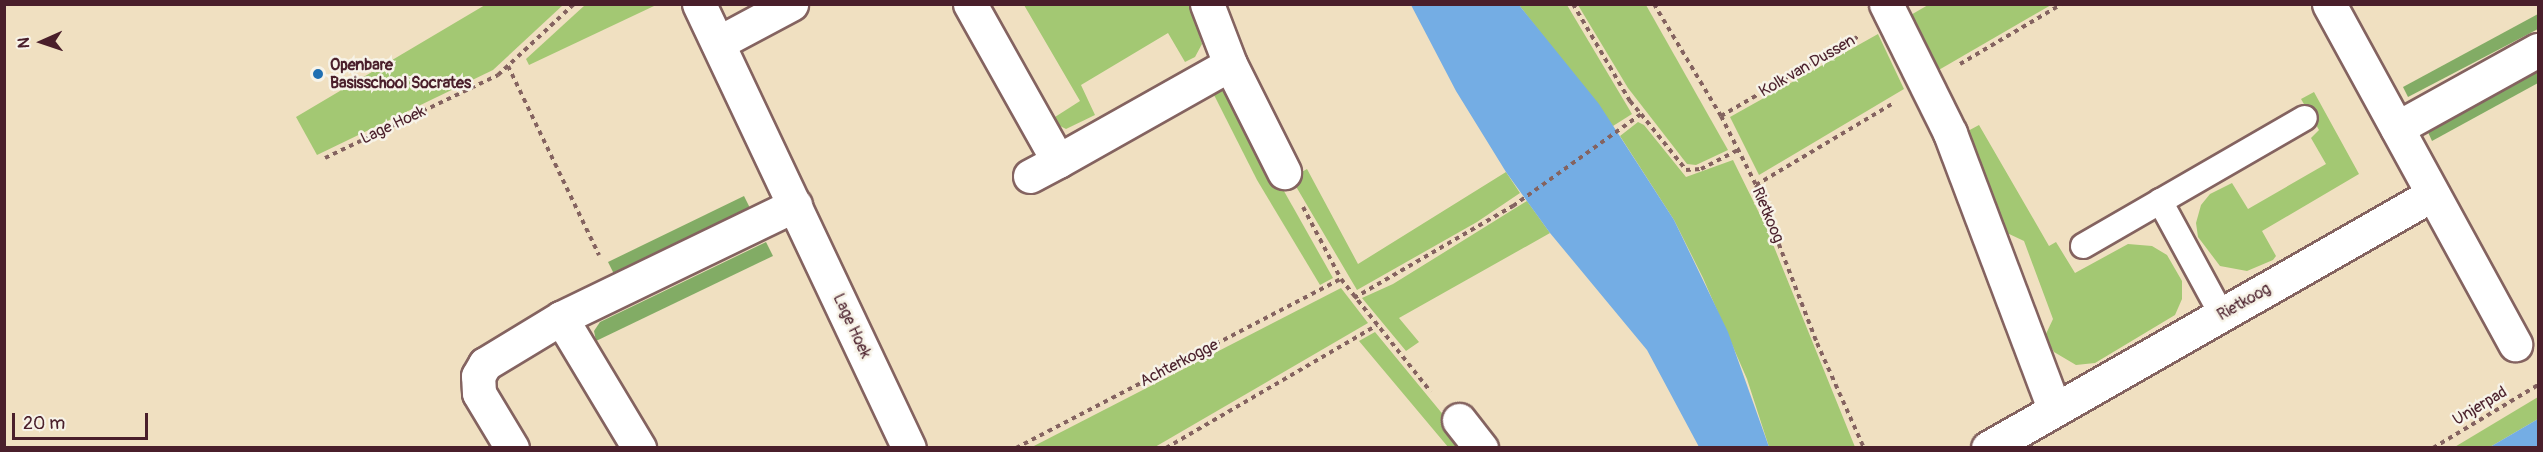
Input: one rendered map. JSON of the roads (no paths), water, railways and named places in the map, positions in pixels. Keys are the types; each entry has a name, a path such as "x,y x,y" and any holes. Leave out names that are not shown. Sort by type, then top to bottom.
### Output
{"street":[{"name":"Lage Hoek","path":"699,4 909,447"},
{"path":"718,43 791,4"},
{"path":"970,4 1044,169 1230,64"},
{"path":"1207,4 1230,64 1284,172"},
{"path":"2329,4 2515,344"},
{"path":"1890,10 1950,133 2054,408"},
{"path":"2397,128 2538,50"},
{"name":"Rietkoog","path":"1988,447 2433,194"},
{"path":"512,447 479,393 478,376 485,364 561,318 795,205"},
{"path":"561,318 639,447"},
{"path":"1459,420 1481,447"}],"lane":[{"path":"2083,246 2305,118"},
{"path":"2160,201 2222,315"}],"water":[{"path":"1411,5 1519,5 1599,104 1674,220 1728,332 1769,447 1699,447 1647,350 1550,233 1506,172 1456,91"},
{"path":"2538,419 2538,447 2490,447"}],"place":[{"name":"Openbare Basisschool Socrates","path":"318,74"}]}
